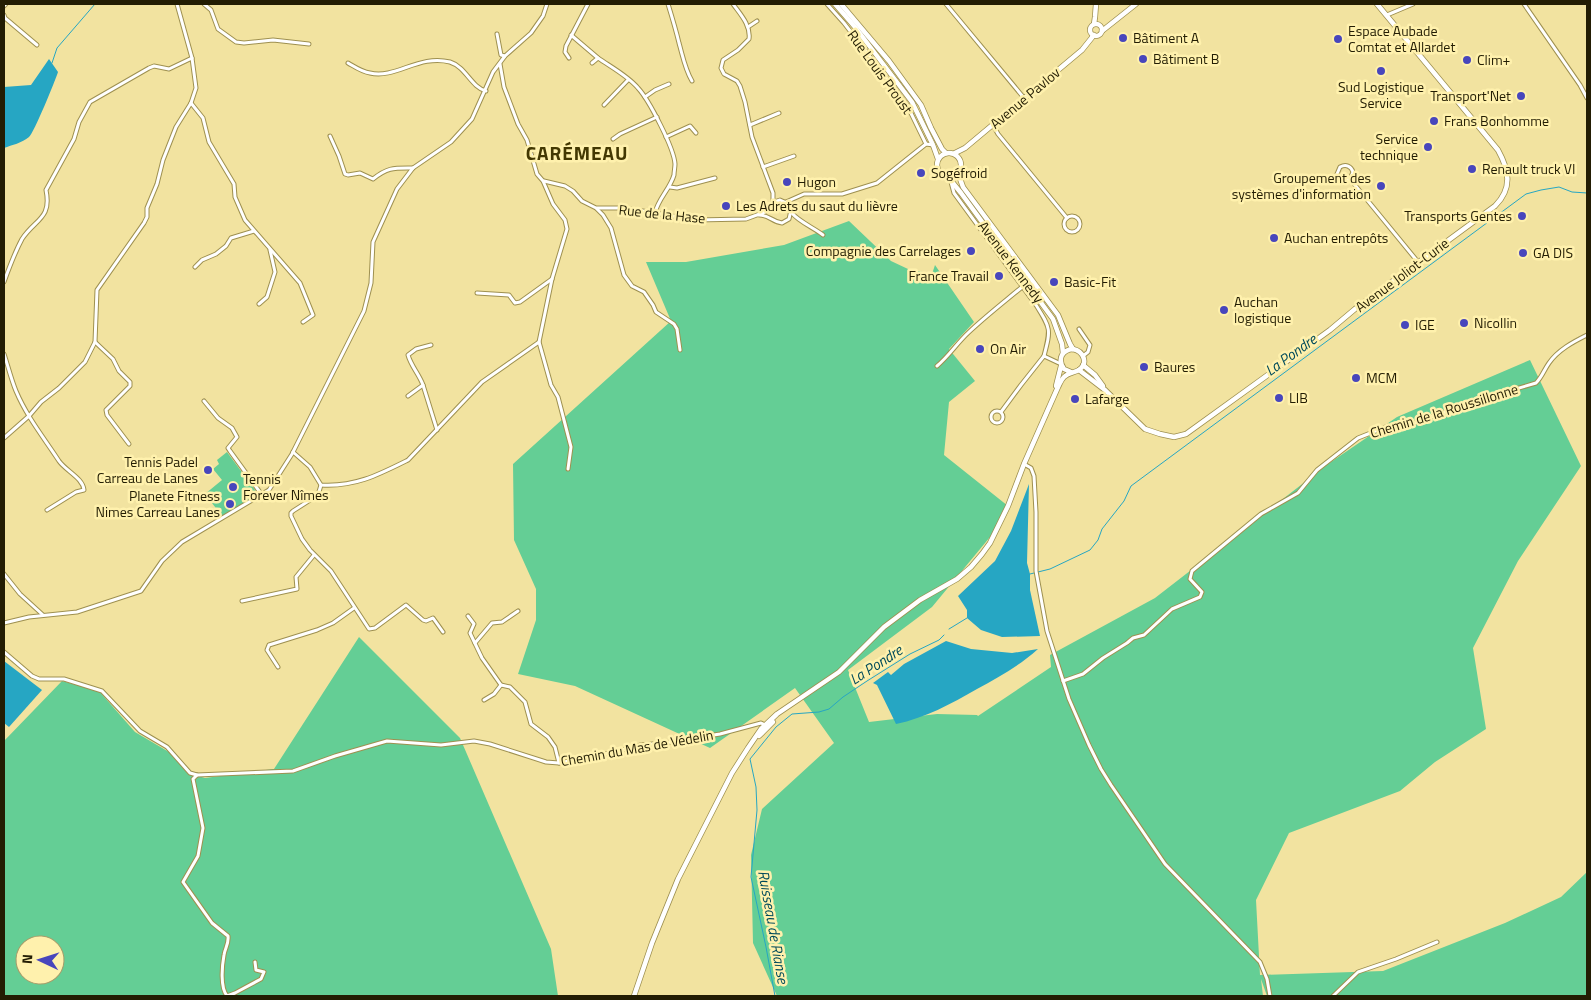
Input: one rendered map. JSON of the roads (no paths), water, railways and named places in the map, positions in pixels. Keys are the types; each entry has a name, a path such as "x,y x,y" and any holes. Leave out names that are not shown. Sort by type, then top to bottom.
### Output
{"main road":[{"path":"835,4 855,27 912,102 933,145 938,159 938,170 944,176 952,177 958,173 962,166 960,159 954,153 946,153 938,159"},
{"path":"841,4 889,61 921,105 931,128 946,153"},
{"path":"1092,34 1099,35 1096,4"},
{"path":"1099,27 1109,26 1136,4"},
{"name":"Avenue Joliot-Curie","path":"1079,370 1105,390 1145,429 1174,437 1186,434 1330,330 1495,206 1501,199 1506,187 1507,173 1498,150 1377,4"},
{"name":"Avenue Pavlov","path":"954,153 965,148 1084,47 1092,34 1091,27 1099,27"},
{"name":"Avenue Pavlov","path":"960,159 965,148"},
{"name":"Avenue Kennedy","path":"958,173 963,187 1058,314 1069,342 1083,356"},
{"name":"Avenue Kennedy","path":"948,177 961,192 1053,319 1062,344 1061,365 1055,394"},
{"path":"1062,354 1066,350 1073,348"},
{"path":"634,996 678,879 732,774 748,748 777,714 839,672 884,627 907,608 957,579 971,567 990,543 1008,506 1023,466 1062,380 1071,372 1079,370 1083,365 1083,356"},
{"path":"1061,365 1071,372"},
{"name":"Avenue Joliot-Curie","path":"1083,365 1101,382 1105,390"}],"street":[{"path":"4,438 85,362 95,342 97,290 147,216 147,208 157,184 163,160 176,127 191,103 196,88 192,58 177,4"},
{"path":"204,4 211,10 218,29 236,42 273,40 309,44"},
{"path":"4,623 43,615 77,612 141,591 162,561 182,542 262,495 275,483 293,452 364,311 371,282 373,242 397,189 413,168 451,142 472,119 486,92 493,72 505,56 531,33 543,16 547,4"},
{"path":"569,58 566,46 588,4"},
{"path":"668,4 680,45 681,56 692,81"},
{"path":"732,4 748,27 749,39 738,50 723,60 721,68 724,74 740,86 752,137 772,193 773,203"},
{"name":"Rue Louis Proust","path":"827,4 844,23 907,105 926,144"},
{"path":"946,4 1024,98"},
{"path":"1387,14 1413,4"},
{"path":"1524,4 1587,98"},
{"path":"4,15 37,45"},
{"path":"748,27 757,21"},
{"path":"498,34 501,55 505,56"},
{"path":"571,36 639,89 666,137 675,163 674,174 670,186 655,212"},
{"path":"4,282 23,239 45,214 48,199 46,190 74,139 79,122 90,102 149,68 154,66 169,69 192,58"},
{"path":"592,63 598,58"},
{"path":"348,63 368,73 382,74 426,61 450,62 467,74 479,90 486,92"},
{"path":"500,63 504,87 518,124 527,140 537,174 543,181 553,204 565,220 567,229 552,279 539,342 551,385 558,396 571,447 568,469"},
{"path":"604,105 628,80"},
{"path":"645,97 669,84"},
{"path":"191,103 202,118 209,142 234,184 235,197 245,220 300,283 313,315 304,322"},
{"path":"750,125 779,113"},
{"path":"613,138 656,117"},
{"path":"993,125 998,134 1067,218"},
{"path":"666,137 690,126 696,133"},
{"path":"987,130 998,134"},
{"path":"330,136 345,174 360,173 373,179 384,171 394,168 413,168"},
{"path":"786,202 804,194 842,194 877,183 926,144 933,145"},
{"path":"763,167 794,156"},
{"path":"1346,165 1351,167 1353,172 1350,180 1340,179 1337,174 1340,167 1346,165"},
{"path":"670,186 677,188 714,178"},
{"path":"1350,180 1418,262"},
{"path":"543,181 565,186 573,191 582,201 596,208 603,215 610,228 624,276 632,286 644,292 656,312 674,324 677,329 680,350"},
{"path":"951,182 954,193 1048,324 1049,329 1044,356 1001,412"},
{"path":"772,193 777,199 786,202 790,206 791,213 789,219"},
{"path":"790,206 795,198"},
{"path":"759,215 773,203 780,200"},
{"name":"Rue de la Hase","path":"596,208 625,208 704,220 723,218 746,219 759,215"},
{"path":"769,208 771,218"},
{"path":"791,213 823,235"},
{"path":"759,215 765,215 774,221 782,223 796,218"},
{"path":"1072,216 1077,218 1080,226 1078,230 1072,232 1066,230 1064,224 1067,218 1072,216"},
{"path":"195,267 202,260 216,254 226,246 231,238 255,230"},
{"path":"259,304 267,297 275,272 269,248"},
{"path":"477,293 508,295 515,303 520,302 552,279"},
{"path":"937,366 946,359 954,346 969,332 1022,287"},
{"path":"1079,329 1090,345 1088,352 1083,356"},
{"name":"Chemin de la Roussillonne","path":"1063,681 1083,674 1133,638 1144,635 1172,609 1200,597 1202,592 1190,579 1192,571 1261,514 1298,492 1334,454 1358,438 1388,426 1409,425 1475,401 1536,383 1542,377 1548,364 1561,351 1574,341 1587,335"},
{"path":"95,342 113,359 120,371 130,382 130,386 106,410 107,416 129,444"},
{"path":"320,485 335,486 357,483 408,460 482,382 539,342"},
{"path":"431,345 416,349 408,356 410,363 419,373 436,430"},
{"path":"4,354 16,390 28,416 64,468 79,479 84,486 84,490 76,492 47,510"},
{"path":"1053,359 1062,354"},
{"path":"1044,356 1053,359 1061,365"},
{"path":"408,396 423,384"},
{"path":"204,401 218,418 235,433 236,437 228,448 262,495"},
{"path":"996,411 1001,412 1004,417 1003,420 999,423 993,422 991,418 993,413 996,411"},
{"path":"293,452 310,467 320,485 318,495 290,513 291,516 302,539 314,555 332,571 369,629 375,628 406,604 424,620 434,618 443,632"},
{"path":"1023,466 1031,468 1033,473 1036,512 1036,572 1047,632 1069,699 1089,745 1111,785 1165,864 1260,962 1267,979 1270,996"},
{"path":"242,601 297,589 296,577 314,555"},
{"path":"4,574 20,594 43,615"},
{"path":"278,667 267,650 269,645 317,630 333,623 354,608"},
{"path":"474,643 492,622 502,622 518,611"},
{"path":"468,616 474,624 470,632 482,658 500,685 510,687 525,702 531,724 548,737 555,747 559,763"},
{"path":"4,652 32,676 39,679 64,679 102,690 140,731 167,747 190,773 197,775 193,779 203,828 198,856 183,882 212,923 228,936 229,943 224,954 223,979 224,992 227,996 261,979 264,972 256,970 255,962"},
{"path":"484,700 494,694 500,685"},
{"name":"Chemin du Mas de Védelin","path":"197,775 293,771 335,756 387,741 441,745 474,742 490,744 546,762 559,763 641,745 720,734 761,723 767,726"},
{"path":"752,725 762,730"},
{"path":"1333,996 1358,972 1437,942"}],"water":[{"path":"49,59 58,72 32,133 26,139 4,148 4,87 31,85"},
{"path":"1029,484 1027,563 1030,574 1030,590 1040,636 1002,637 981,630 967,618 967,610 958,596 995,561 1011,531"},
{"path":"946,641 971,649 1012,653 1038,649 1009,671 957,700 928,714 896,724 877,685 873,683 888,672 891,675 904,664"},
{"path":"4,661 42,690 9,727 4,723"}],"waterway":[{"path":"52,63 57,48 95,4"},
{"name":"La Pondre","path":"1030,574 1050,569 1090,550 1098,540 1102,529 1124,501 1131,486 1526,194 1559,187 1572,192 1587,193"},
{"name":"La Pondre","path":"949,629 967,618"},
{"name":"Ruisseau de Rianse","path":"775,996 751,877 757,810 756,787 750,759 776,727 792,714 819,712 829,709 867,681 910,654 939,640 944,635"}],"place":[{"name":"Bâtiment A","path":"1123,38"},
{"name":"Espace Aubade Comtat et Allardet","path":"1338,39"},
{"name":"Bâtiment B","path":"1143,59"},
{"name":"Clim+","path":"1467,60"},
{"name":"Sud Logistique Service","path":"1381,71"},
{"name":"Transport'Net","path":"1521,96"},
{"name":"Frans Bonhomme","path":"1434,121"},
{"name":"Service technique","path":"1428,147"},
{"name":"Renault truck VI","path":"1472,169"},
{"name":"Sogéfroid","path":"921,173"},
{"name":"Hugon","path":"787,182"},
{"name":"Groupement des systèmes d'information","path":"1381,186"},
{"name":"Les Adrets du saut du lièvre","path":"726,206"},
{"name":"Transports Gentes","path":"1522,216"},
{"name":"Auchan entrepôts","path":"1274,238"},
{"name":"Compagnie des Carrelages","path":"971,251"},
{"name":"GA DIS","path":"1523,253"},
{"name":"France Travail","path":"999,276"},
{"name":"Basic-Fit","path":"1054,282"},
{"name":"Auchan logistique","path":"1224,310"},
{"name":"Nicollin","path":"1464,323"},
{"name":"IGE","path":"1405,325"},
{"name":"On Air","path":"980,349"},
{"name":"Baures","path":"1144,367"},
{"name":"MCM","path":"1356,378"},
{"name":"LIB","path":"1279,398"},
{"name":"Lafarge","path":"1075,399"},
{"name":"Tennis Padel Carreau de Lanes","path":"208,470"},
{"name":"Tennis Forever Nîmes","path":"233,487"},
{"name":"Planete Fitness Nimes Carreau Lanes","path":"230,504"}],"district":[{"name":"CARÉMEAU","path":"577,153"}]}
